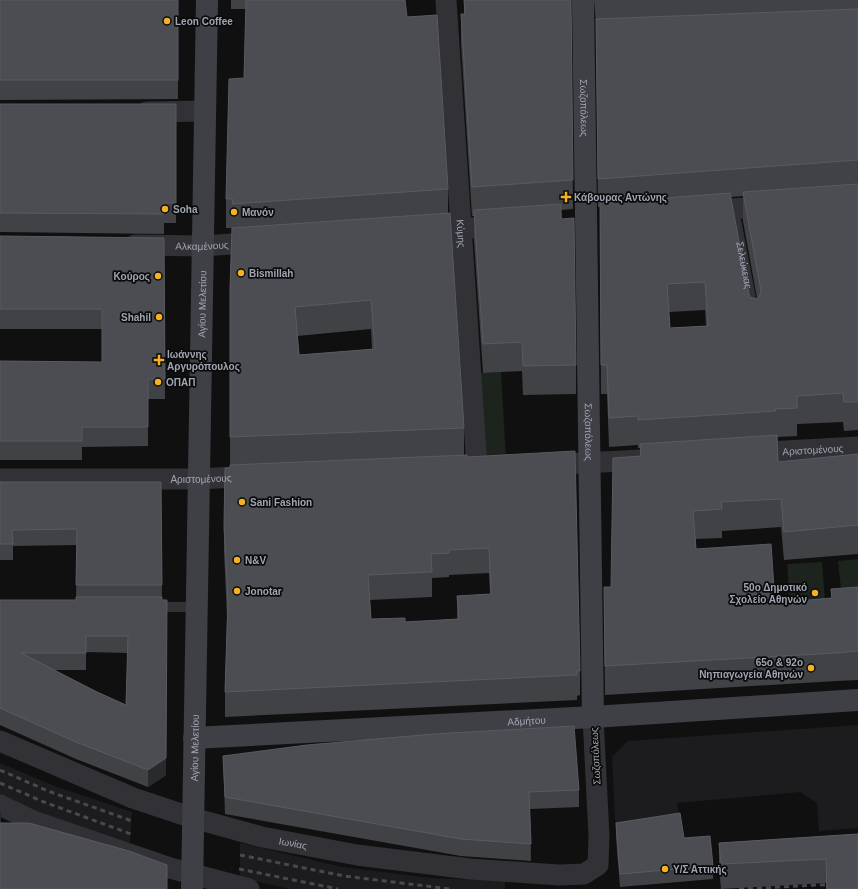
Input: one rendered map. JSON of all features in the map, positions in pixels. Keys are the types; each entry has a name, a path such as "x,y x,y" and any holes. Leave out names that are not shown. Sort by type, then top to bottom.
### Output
{"street":[{"name":"Αγίου Μελετίου","path":"192,882 207,0"},
{"name":"Κύμης","path":"446,0 461,229 469,468 500,467"},
{"name":"Σωζοπόλεως","path":"583,0 591,36 586,220 593,717 599,836 598,865"},
{"path":"126,112 205,111"},
{"path":"687,212 788,205"},
{"path":"406,232 523,224"},
{"name":"Αλκαμένους","path":"117,245 203,246 281,241"},
{"name":"Αριστομένους","path":"732,454 858,447"},
{"path":"530,466 661,459"},
{"name":"Αριστομένους","path":"0,479 199,478 270,476"},
{"name":"Αδμήτου","path":"194,738 593,717 858,700"},
{"name":"Ιωνίας","path":"0,741 133,798 193,818 262,837 357,855 470,869 559,875 584,874 598,865"},
{"path":"0,805 33,821 192,882 249,889"}],"lane":[{"name":"Σελεύκειας","path":"734,209 755,321"},
{"path":"141,607 196,607"}],"shaded area":[{"path":"501,372 506,459 481,461 476,373"},
{"path":"858,559 858,597 842,598 838,561"},
{"path":"822,562 825,602 790,604 787,564"},
{"path":"858,725 858,828 819,831 817,803 800,792 677,803 684,851 617,859 612,757 628,741"},
{"path":"0,763 52,785 132,812 130,843 76,827 22,806 0,795"},
{"path":"240,843 342,867 430,878 505,881 505,889 290,889 240,878"}],"building":[{"path":"0,0 178,0 178,80 0,80"},
{"path":"246,0 405,0 407,17 437,15 448,189 232,204 233,199 226,199 229,79 244,78"},
{"path":"464,0 571,0 573,180 472,187 461,14 465,14"},
{"path":"858,9 858,160 598,179 596,19"},
{"path":"0,104 176,104 176,203 164,203 164,214 0,213"},
{"path":"858,184 858,402 844,402 843,393 797,396 797,408 775,409 776,411 638,420 638,416 609,418 607,365 601,365 600,203 730,193 749,294 750,297 756,299 759,297 761,291 743,192","holes":["705,282 708,326 670,328 667,284"]},
{"path":"561,204 561,219 574,218 576,365 523,366 522,342 483,344 474,210"},
{"path":"450,213 464,428 230,437 230,288 232,228","holes":["371,300 375,349 299,355 295,307"]},
{"path":"0,236 164,238 165,379 148,379 148,427 82,427 82,441 0,441 0,361 102,362 102,309 0,309"},
{"path":"777,435 778,462 858,454 858,525 784,532 781,499 721,502 722,509 693,511 696,549 771,544 775,603 832,598 831,589 858,587 858,651 605,666 604,587 611,587 613,458 641,456 640,444"},
{"path":"575,451 580,671 577,671 577,675 225,692 228,601 224,527 225,468 230,468 230,465 467,455 467,457","holes":["489,548 491,594 457,596 459,619 405,622 405,618 371,619 368,575 432,572 431,554 449,553 449,550"]},
{"path":"0,482 161,482 162,585 76,585 77,529 12,530 13,544 0,544"},
{"path":"76,597 162,597 162,600 167,600 166,758 148,770 76,742 0,708 0,600 76,600","holes":["86,636 128,636 126,705 97,692 21,653 86,653"]},
{"path":"574,726 579,790 529,792 531,844 461,839 225,797 223,756 307,745 434,734"},
{"path":"680,813 684,838 710,836 713,866 620,874 616,823"},
{"path":"0,823 29,823 129,851 167,865 167,889 0,889"},
{"path":"858,834 858,889 827,889 826,859 721,864 719,843"}],"railway":[{"path":"0,770 48,791 132,821"},
{"path":"0,783 44,802 131,834"},
{"path":"240,855 344,876 450,889"},
{"path":"239,869 338,889"},
{"path":"739,889 858,883"}],"place":[{"name":"Leon Coffee","path":"167,21"},
{"name":"Κάβουρας Αντώνης","path":"566,197"},
{"name":"Soha","path":"165,209"},
{"name":"Μανόν","path":"234,212"},
{"name":"Bismillah","path":"241,273"},
{"name":"Κούρος","path":"158,276"},
{"name":"Shahil","path":"159,317"},
{"name":"Ιωάννης Αργυρόπουλος","path":"159,360"},
{"name":"ΟΠΑΠ","path":"158,382"},
{"name":"Sani Fashion","path":"242,502"},
{"name":"N&V","path":"237,560"},
{"name":"Jonotar","path":"237,591"},
{"name":"50ο Δημοτικό Σχολείο Αθηνών","path":"815,593"},
{"name":"65ο & 92ο Νηπιαγωγεία Αθηνών","path":"811,668"},
{"name":"Υ/Σ Αττικής","path":"665,869"}]}
